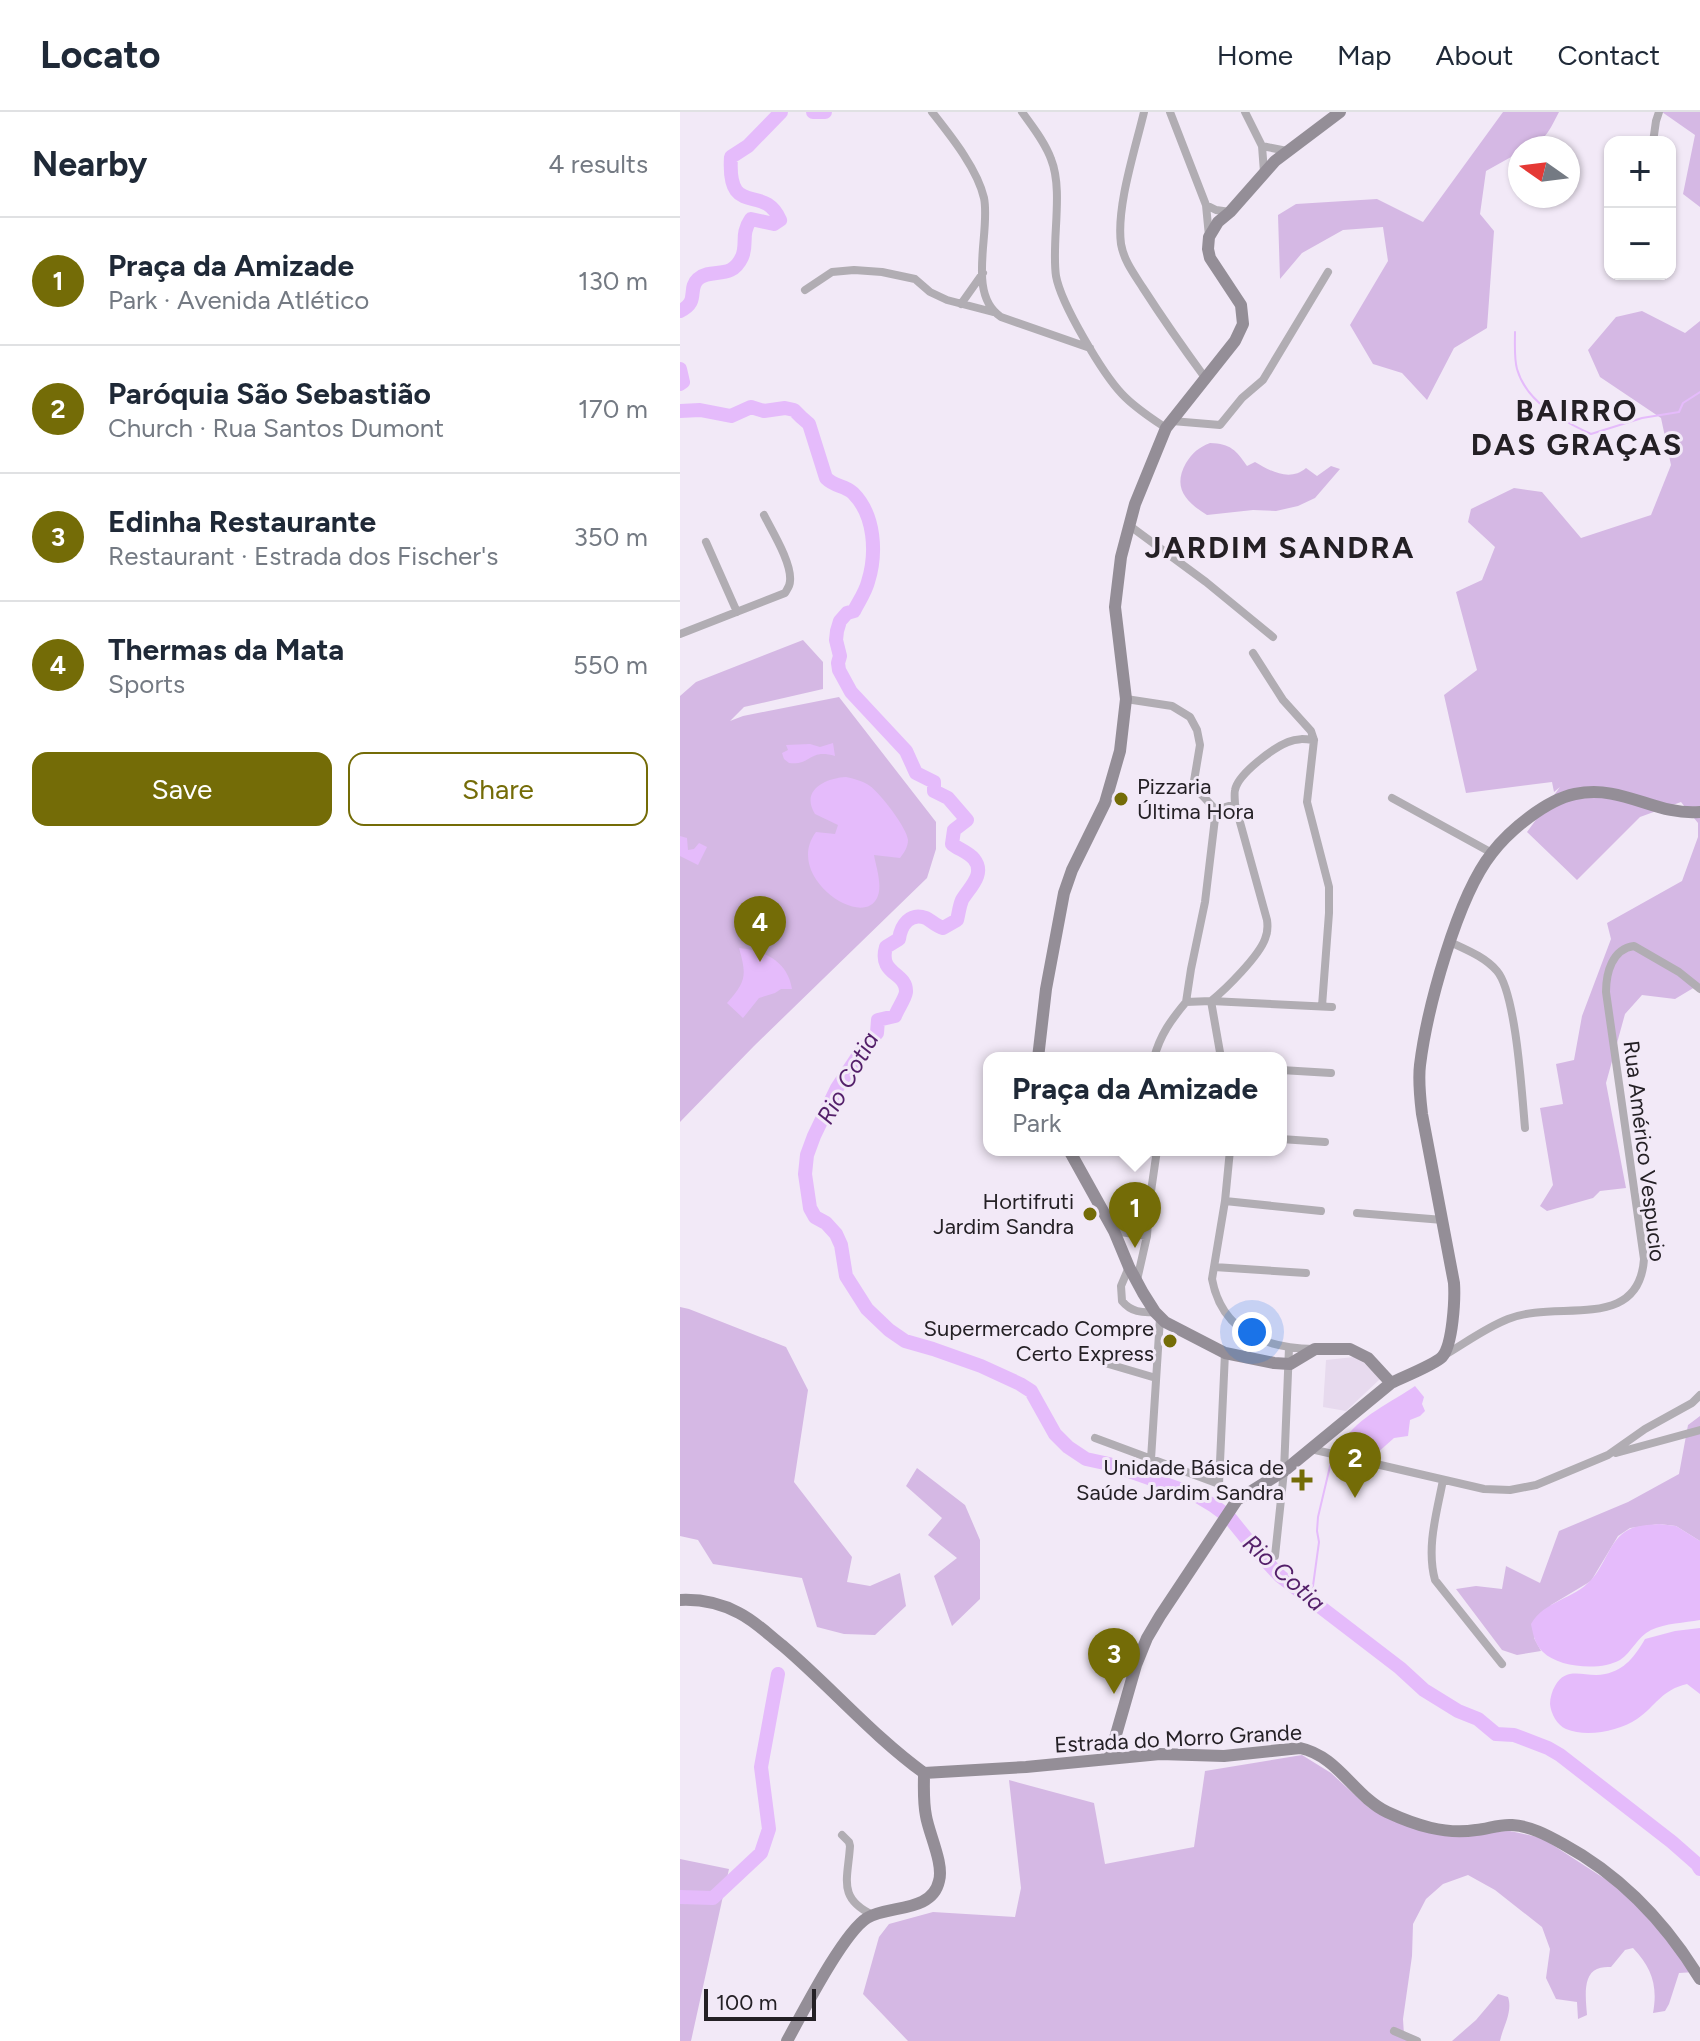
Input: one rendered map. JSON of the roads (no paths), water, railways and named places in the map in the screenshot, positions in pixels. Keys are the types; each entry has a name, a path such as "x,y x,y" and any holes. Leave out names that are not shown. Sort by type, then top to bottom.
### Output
{"street":[{"path":"932,112 970,167 984,199 984,288 993,312"},
{"path":"1022,112 1051,158 1055,171 1055,261 1063,295 1106,374 1122,394 1169,425 1220,425 1242,398 1263,380 1328,272"},
{"path":"1144,112 1130,166 1120,234 1122,248 1127,262 1169,329 1206,379"},
{"path":"1039,1052 1046,989 1064,893 1105,803 1120,751 1126,699 1115,607 1121,557 1135,504 1169,425 1235,341 1243,324 1241,305 1210,258 1206,205 1170,112"},
{"path":"1245,112 1262,146 1264,172"},
{"path":"1209,237 1218,222 1264,172 1340,112"},
{"path":"1654,136 1659,112"},
{"path":"1262,146 1287,151"},
{"path":"1206,205 1230,212"},
{"path":"805,290 832,272 867,270 909,277 939,297 993,312 1091,348"},
{"path":"961,304 983,273"},
{"path":"680,634 781,595 788,588 790,575 764,515"},
{"path":"1130,526 1273,637"},
{"path":"706,542 737,612"},
{"path":"1253,653 1283,700 1311,731 1314,740 1307,802 1329,887 1322,1006"},
{"path":"1126,699 1172,706 1190,717 1200,745 1194,781 1200,793 1216,810 1208,888 1186,1002 1168,1023 1156,1052"},
{"path":"1211,1001 1228,986 1264,943 1268,929 1234,791 1239,780 1251,768 1285,743 1299,739 1314,740"},
{"path":"1109,1759 1136,1665 1147,1638 1233,1504 1284,1471 1391,1383 1442,1356 1450,1334 1454,1283 1422,1114 1419,1066 1450,942 1474,884 1492,853 1532,816 1574,794 1619,794 1670,811 1700,812"},
{"path":"1392,798 1492,853"},
{"path":"1216,810 1235,804"},
{"path":"1450,942 1485,960 1499,973 1505,985 1514,1027 1525,1128"},
{"name":"Rua Américo Vespucio","path":"1442,1356 1507,1319 1530,1313 1606,1307 1621,1303 1632,1295 1643,1275 1644,1259 1606,981 1618,953 1634,946 1679,972 1700,989"},
{"path":"1211,1001 1220,1052"},
{"path":"1186,1002 1332,1007"},
{"path":"1287,1070 1331,1073"},
{"path":"1287,1139 1325,1142"},
{"path":"1072,1156 1114,1231 1129,1267 1158,1315 1151,1459"},
{"path":"1137,1280 1147,1236 1156,1156"},
{"path":"1229,1156 1212,1279 1214,1291 1233,1324 1251,1336 1289,1348 1334,1348 1359,1352 1391,1383"},
{"path":"1225,1201 1321,1211"},
{"path":"1357,1213 1443,1220"},
{"path":"1114,1231 1147,1236"},
{"path":"1129,1267 1121,1286 1122,1301 1131,1309 1158,1315 1225,1353 1290,1364 1315,1349"},
{"path":"1214,1267 1306,1273"},
{"path":"1275,1556 1284,1471 1289,1348"},
{"path":"1219,1484 1225,1353"},
{"path":"1105,1363 1156,1378"},
{"path":"1608,1455 1700,1395"},
{"path":"1311,1449 1484,1489 1510,1490 1536,1485 1608,1455 1700,1430"},
{"path":"1095,1438 1219,1484 1233,1504"},
{"path":"1443,1480 1431,1552 1435,1580 1502,1664"},
{"path":"680,1600 715,1603 742,1614 794,1656 899,1754 924,1773 925,1808 939,1867 936,1889 925,1900 873,1915 863,1921 848,1939 787,2041"},
{"name":"Estrada do Morro Grande","path":"924,1773 1160,1754 1224,1756 1300,1748 1311,1750 1324,1757 1371,1802 1418,1824 1453,1832 1512,1825 1536,1830 1581,1854 1623,1884 1648,1909 1700,1979"},
{"path":"842,1835 850,1846 846,1885 849,1895 853,1902 873,1915"},
{"path":"1394,2031 1417,2041"}],"waterway":[{"name":"Rio Cotia","path":"680,311 690,304 698,279 727,271 738,264 744,252 746,230 751,219 774,224 780,220 765,203 741,195 735,188 731,176 731,157 748,146 781,112"},
{"name":"Rio Cotia","path":"813,112 825,112"},
{"path":"1515,332 1517,369 1529,392 1546,409 1591,434 1642,418 1679,412 1683,403 1700,392"},
{"name":"Rio Cotia","path":"680,369 683,382 680,384"},
{"name":"Rio Cotia","path":"680,411 700,410 731,416 751,407 764,411 785,408 794,410 809,424 826,478 853,493 866,512 872,535 873,559 868,582 854,611 847,613 840,621 837,631 839,670 851,692 906,751 916,773 934,782 934,791 948,798 967,820 954,830 952,844 972,857 977,865 977,875 962,900 957,920 943,928 926,918 911,918 904,925 899,939 886,947 886,963 905,985 904,998 895,1016 878,1020 877,1033 837,1088 807,1155 805,1174 810,1208 815,1217 836,1234 846,1276 867,1309 905,1341 981,1366 1031,1391 1055,1434 1086,1459 1194,1494 1214,1506 1229,1517 1280,1576 1424,1690 1458,1711 1478,1719 1496,1734 1514,1735 1560,1755 1672,1842 1700,1869"},
{"path":"1307,1596 1312,1593 1319,1542 1318,1517 1331,1462"},
{"path":"680,1897 713,1898 761,1853 769,1829 761,1767 778,1674"}],"place":[{"name":"Pizzaria Última Hora","path":"1121,799"},
{"name":"Thermas da Mata","path":"760,962"},
{"name":"Hortifruti Jardim Sandra","path":"1090,1214"},
{"name":"Praça da Amizade","path":"1135,1248"},
{"name":"Supermercado Compre Certo Express","path":"1170,1341"},
{"name":"Unidade Básica de Saúde Jardim Sandra","path":"1302,1480"},
{"name":"Paróquia São Sebastião","path":"1355,1498"},
{"name":"Edinha Restaurante","path":"1114,1694"}],"district":[{"name":"BAIRRO DAS GRAÇAS","path":"1577,428"},
{"name":"JARDIM SANDRA","path":"1280,548"}]}
